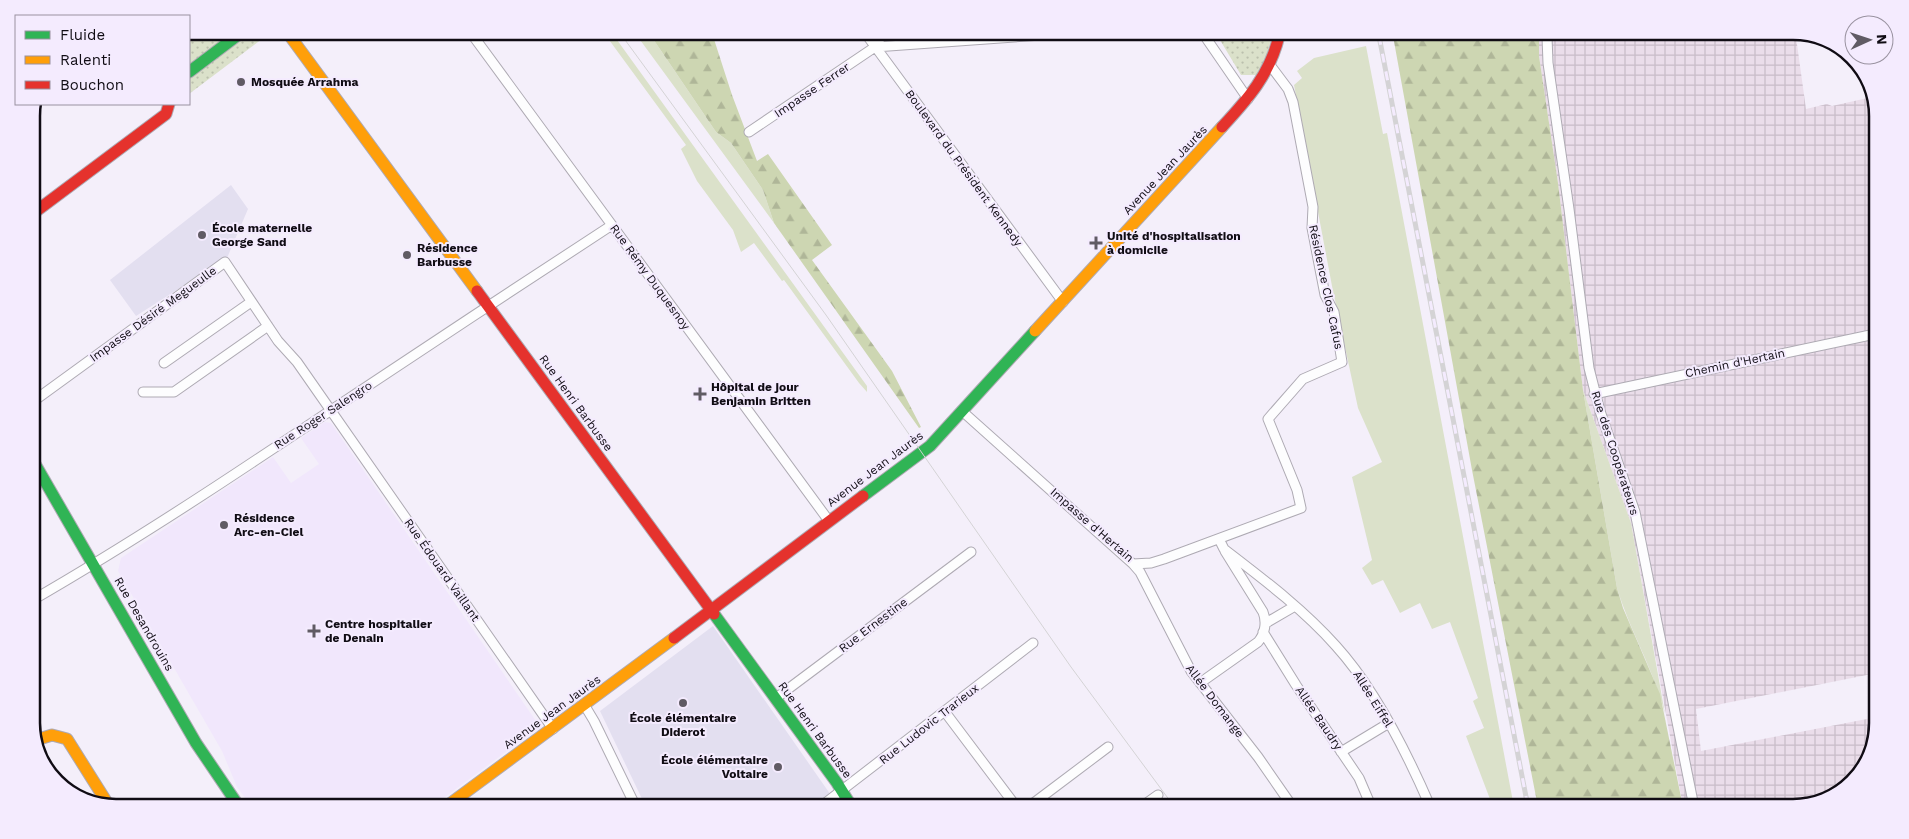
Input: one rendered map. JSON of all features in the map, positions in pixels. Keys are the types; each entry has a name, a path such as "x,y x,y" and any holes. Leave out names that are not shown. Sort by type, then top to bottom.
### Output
{"street":[{"path":"190,71 231,40"},
{"name":"Rue Henri Barbusse","path":"293,40 776,698 847,799"},
{"name":"Rue Rémy Duquesnoy","path":"476,40 829,521"},
{"name":"Boulevard du Président Kennedy","path":"870,40 1063,302"},
{"path":"875,47 879,40"},
{"path":"875,47 972,40"},
{"path":"1207,40 1248,99"},
{"name":"Avenue Jean Jaurès","path":"456,799 585,706 926,450 1248,99 1263,79 1270,65 1278,40"},
{"name":"Rue des Coopérateurs","path":"1547,40 1548,63 1594,394 1635,512 1692,799"},
{"name":"Impasse Ferrer","path":"749,132 875,47"},
{"name":"Résidence Clos Cafus","path":"1270,65 1288,89 1293,102 1313,207 1312,228 1325,295 1334,312 1342,362 1303,379 1268,419 1297,490 1301,508"},
{"path":"40,208 166,114 169,105"},
{"name":"Rue Roger Salengro","path":"40,596 94,565 612,225"},
{"name":"Impasse Désiré Megueulle","path":"40,396 225,262 281,345 297,362 331,411"},
{"path":"164,363 251,302"},
{"path":"142,392 174,392 268,326"},
{"name":"Chemin d'Hertain","path":"1594,394 1869,335"},
{"name":"Rue Édouard Vaillant","path":"331,411 553,728"},
{"name":"Impasse d'Hertain","path":"962,411 1133,564 1158,562 1301,508"},
{"name":"Rue Desandrouins","path":"40,471 200,749 234,799"},
{"name":"Allée Eiffel","path":"1219,539 1224,549 1310,619 1342,652 1389,722 1427,799"},
{"name":"Allée Baudry","path":"1224,549 1229,560 1263,612 1265,627 1361,783 1367,799"},
{"name":"Rue Ernestine","path":"776,698 971,552"},
{"name":"Allée Domange","path":"1133,564 1140,572 1187,664 1258,757 1287,799"},
{"path":"1200,683 1258,642 1265,627 1295,606"},
{"name":"Rue Ludovic Trarieux","path":"831,799 1033,643"},
{"path":"585,706 632,799"},
{"path":"945,712 1010,799"},
{"path":"1341,752 1389,722"},
{"path":"41,738 52,735 67,739 104,798"},
{"path":"1039,799 1108,747"},
{"path":"1152,799 1158,795"}],"shaded area":[{"path":"1539,40 1796,40 1806,109 1827,104 1832,106 1866,98 1869,111 1869,675 1696,709 1701,751 1869,719 1868,738 1859,761 1847,777 1827,791 1817,795 1793,799 1682,799 1631,523 1583,390 1558,183 1539,56"},
{"name":"École maternelle George Sand","path":"231,185 248,209 227,258 136,316 110,280"},
{"name":"Centre hospitalier de Denain","path":"325,422 331,423 538,724 538,728 442,799 246,799 237,787 222,751 118,571 121,558 273,457 291,483 319,464 301,438"},
{"path":"713,626 834,799 642,799 600,711"}],"green space":[{"path":"190,40 261,40 190,93"},
{"path":"609,40 617,40 867,386 867,392 784,280 782,281 754,243 741,252 733,230 697,181 681,149 686,145"},
{"path":"640,40 654,40 716,132 731,143 763,190 774,223"},
{"path":"654,40 714,40 732,95 757,161 768,154 832,245 812,260 892,371 921,427 919,428 774,223 763,190 731,143 716,132"},
{"path":"1220,40 1271,40 1265,61 1257,75 1241,75"},
{"path":"1394,40 1539,40 1539,56 1558,183 1583,390 1617,588 1623,608 1660,694 1681,799 1536,799 1472,470"},
{"path":"1366,46 1383,134 1387,133 1512,799 1490,799 1466,736 1484,728 1473,701 1478,698 1450,622 1432,629 1420,603 1400,613 1383,580 1372,585 1362,568 1372,560 1352,477 1382,462 1358,408 1332,286 1294,85 1302,78 1297,71 1314,58"},
{"path":"1583,390 1631,523 1665,714 1655,682 1628,620 1617,588"}],"tram line":[{"path":"625,40 826,315 1071,667 1169,799"}],"railway":[{"path":"1380,40 1526,799"}],"traffic: fast":[{"path":"190,71 231,40"},
{"path":"863,496 930,446 1035,331"},
{"path":"40,473 196,743 234,799"},
{"path":"714,614 847,799"}],"traffic: slow":[{"path":"293,40 477,291"},
{"path":"1035,331 1222,127"},
{"path":"456,799 674,638"},
{"path":"41,738 52,735 67,739 104,798"}],"traffic: jam":[{"path":"1222,127 1257,85 1270,62 1278,40"},
{"path":"40,208 166,114 169,105"},
{"path":"477,291 714,614"},
{"path":"674,638 863,496"}],"place":[{"name":"Mosquée Arrahma","path":"241,82"},
{"name":"École maternelle George Sand","path":"202,235"},
{"name":"Unité d'hospitalisation à domicile","path":"1096,243"},
{"name":"Résidence Barbusse","path":"407,255"},
{"name":"Hôpital de jour Benjamin Britten","path":"700,394"},
{"name":"Résidence Arc-en-Ciel","path":"224,525"},
{"name":"Centre hospitalier de Denain","path":"314,631"},
{"name":"École élémentaire Diderot","path":"683,703"},
{"name":"École élémentaire Voltaire","path":"778,767"}]}
